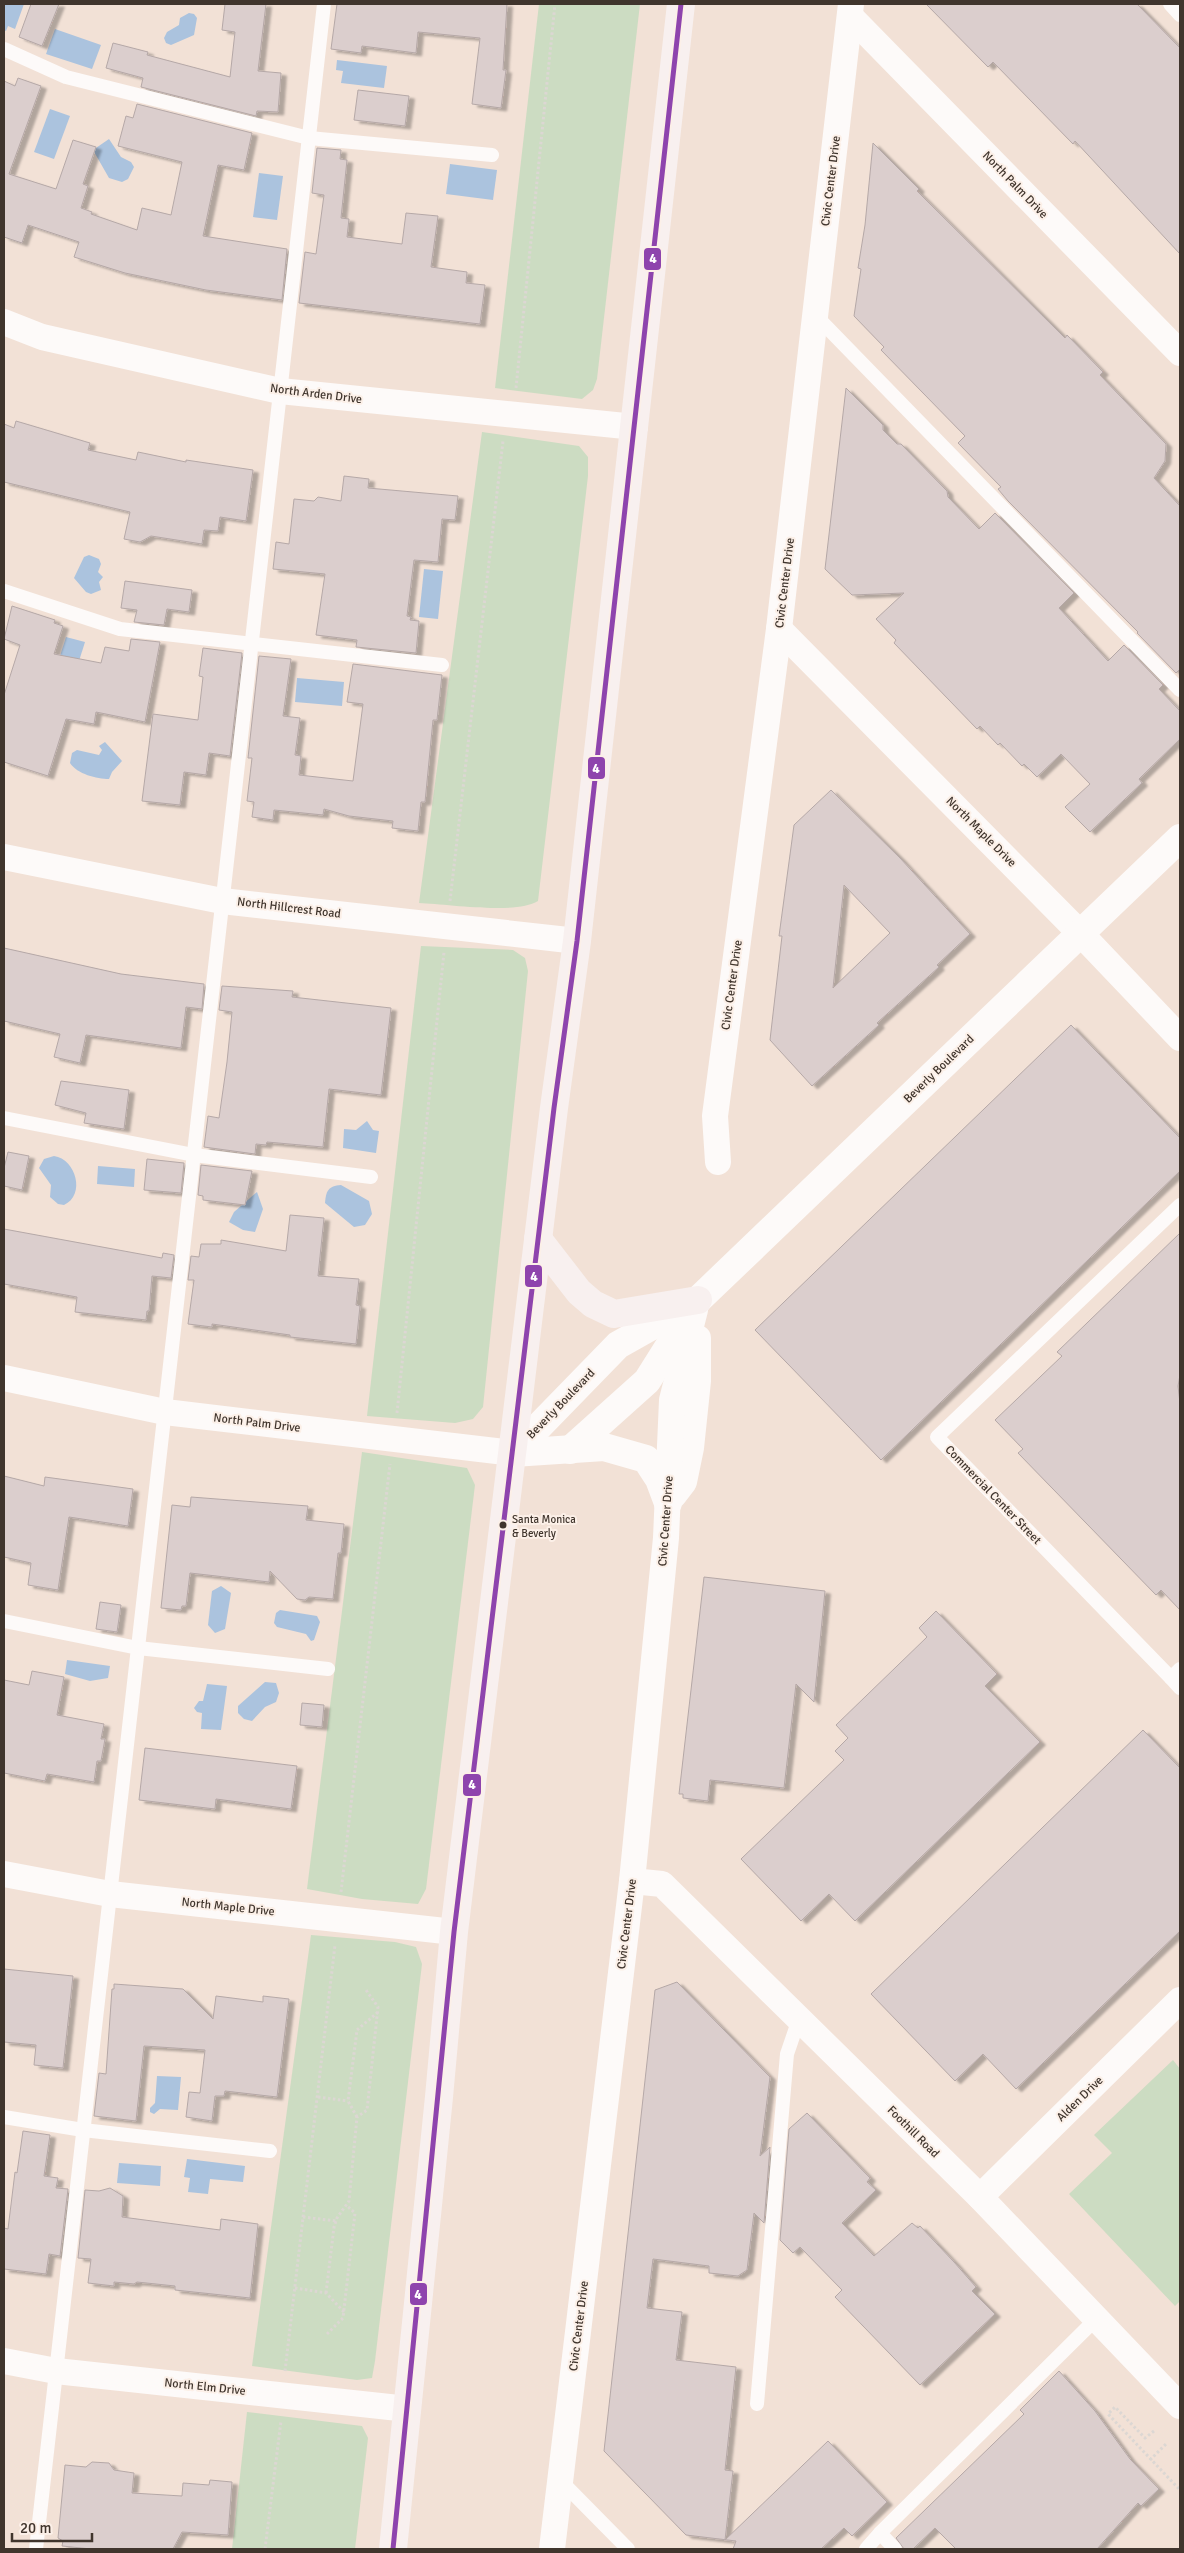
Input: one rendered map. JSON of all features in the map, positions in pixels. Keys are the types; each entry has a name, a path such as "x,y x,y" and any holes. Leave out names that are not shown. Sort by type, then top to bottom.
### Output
{"main road":[{"path":"393,2549 454,1932 538,1239 577,941 682,4"},
{"name":"Beverly Boulevard","path":"513,1453 570,1450 647,1380 698,1300 1180,838"},
{"path":"538,1239 579,1292 593,1304 614,1314 698,1300"},
{"name":"Beverly Boulevard","path":"513,1453 618,1345 698,1300"},
{"path":"570,1450 604,1447 646,1459 659,1479 668,1504"}],"street":[{"name":"Civic Center Drive","path":"718,1162 715,1116 780,629 851,10"},
{"name":"North Palm Drive","path":"851,10 1180,353"},
{"name":"North Arden Drive","path":"4,322 42,337 280,391 635,427"},
{"name":"North Maple Drive","path":"780,629 1081,934 1180,1038"},
{"name":"North Hillcrest Road","path":"4,857 222,901 577,941"},
{"path":"668,1504 684,1482 691,1448 698,1381 698,1300"},
{"name":"North Palm Drive","path":"4,1378 165,1412 513,1453"},
{"name":"Civic Center Drive","path":"552,2549 632,1881 668,1504"},
{"name":"North Maple Drive","path":"4,1874 110,1894 454,1932"},
{"name":"Foothill Road","path":"632,1881 662,1884 980,2197 1180,2406"},
{"name":"Alden Drive","path":"980,2197 1180,2000"},
{"name":"North Elm Drive","path":"4,2361 56,2371 408,2409"}],"lane":[{"path":"36,2549 324,4"},
{"path":"1170,4 1180,14"},
{"path":"4,49 66,77 308,138 492,155"},
{"path":"816,316 1180,690"},
{"path":"4,591 120,628 442,665"},
{"path":"4,1118 194,1155 371,1177"},
{"name":"Commercial Center Street","path":"1177,1678 937,1437 1180,1205"},
{"path":"4,1621 138,1648 328,1670"},
{"path":"757,2404 787,2054 799,2019"},
{"path":"4,2116 83,2130 270,2151"},
{"path":"866,2549 1096,2319"},
{"path":"560,2480 628,2549"},
{"path":"880,2533 896,2549"}],"path":[{"path":"516,391 555,4"},
{"path":"450,904 504,435"},
{"path":"396,1419 445,947"},
{"path":"340,1895 390,1456"},
{"path":"285,2374 336,1938"},
{"path":"357,2118 367,2110 378,2013 378,2008 366,1990"},
{"path":"326,2293 336,2222 348,2201 357,2118 348,2101 357,2030 378,2013"},
{"path":"318,2097 348,2101"},
{"path":"327,2334 343,2318 344,2312 355,2213 346,2205"},
{"path":"303,2217 336,2222"},
{"path":"295,2288 326,2293 344,2312"},
{"path":"1154,2431 1145,2438 1115,2407 1108,2414 1180,2490"},
{"path":"265,2549 282,2416"},
{"path":"1150,2460 1167,2443"}],"green space":[{"path":"539,4 640,4 597,379 593,390 582,399 495,388"},
{"path":"482,432 579,446 588,457 588,476 538,901 527,905 497,908 419,903"},
{"path":"421,946 513,950 525,958 528,971 483,1407 473,1419 455,1423 367,1416"},
{"path":"362,1452 467,1468 475,1485 426,1889 418,1904 362,1899 307,1889"},
{"path":"311,1935 395,1942 416,1947 422,1964 375,2361 372,2378 357,2380 252,2366"},
{"path":"1173,2060 1180,2069 1180,2301 1175,2306 1069,2194 1112,2153 1094,2135"},
{"path":"247,2412 362,2426 368,2438 355,2549 232,2549"}],"water":[{"path":"4,4 24,4 15,29 8,26 6,31 4,30"},
{"path":"189,13 194,14 197,18 194,35 171,45 166,43 164,38 167,32 179,25 180,18"},
{"path":"55,29 101,45 92,69 46,54"},
{"path":"337,60 387,66 384,88 341,83 343,71 336,70"},
{"path":"50,109 70,116 54,159 34,152"},
{"path":"109,139 121,157 131,162 134,167 128,179 122,182 109,178 93,150"},
{"path":"450,164 497,170 493,200 446,194"},
{"path":"259,173 283,176 277,220 253,217"},
{"path":"89,555 99,559 101,564 98,572 103,577 99,582 101,590 91,594 86,592 74,578 84,557"},
{"path":"424,569 443,571 438,619 419,617"},
{"path":"66,637 85,642 73,680 54,675"},
{"path":"297,678 344,682 342,706 295,702"},
{"path":"105,742 122,761 112,772 109,779 88,775 77,770 70,763 72,753 77,750 99,755 102,750 99,746"},
{"path":"367,1121 373,1130 379,1131 376,1153 343,1148 344,1129 356,1130"},
{"path":"54,1156 68,1164 73,1170 75,1178 75,1194 64,1205 58,1204 50,1197 51,1185 39,1168 44,1159"},
{"path":"98,1166 135,1169 134,1187 97,1184"},
{"path":"341,1185 369,1201 372,1214 365,1225 354,1227 325,1203 328,1190"},
{"path":"257,1192 263,1209 255,1232 243,1230 229,1222 234,1212"},
{"path":"221,1586 231,1593 225,1629 215,1633 208,1625 212,1591"},
{"path":"280,1610 317,1616 320,1622 314,1640 311,1641 306,1634 277,1627 274,1623 276,1613"},
{"path":"67,1660 110,1666 108,1678 90,1681 65,1674"},
{"path":"265,1682 276,1683 279,1693 276,1702 265,1707 252,1721 244,1719 238,1713 238,1706"},
{"path":"207,1684 227,1686 221,1730 201,1729 202,1713 197,1712 194,1708 199,1701 203,1701"},
{"path":"157,2076 181,2077 178,2110 160,2109 154,2114 150,2112 150,2108 155,2103"},
{"path":"187,2159 245,2166 243,2182 210,2179 208,2194 188,2192 190,2178 184,2177"},
{"path":"119,2163 161,2166 160,2186 117,2183"}],"building":[{"path":"31,4 59,4 42,46 19,37"},
{"path":"225,4 266,4 258,71 281,73 278,112 257,111 256,116 141,87 143,78 106,68 113,43 148,52 147,55 230,77 235,32 222,30"},
{"path":"337,4 507,4 503,70 506,70 501,108 472,104 480,38 418,32 416,53 362,46 361,53 331,49"},
{"path":"926,4 1137,4 1180,48 1180,254 1075,141 1073,144 993,62 988,67"},
{"path":"18,78 41,86 9,174 56,189 73,140 96,147 83,184 88,186 81,208 92,212 91,214 137,230 142,208 171,215 182,162 118,146 126,116 133,118 137,104 252,133 244,170 218,165 203,236 287,249 282,300 206,290 125,273 74,257 79,242 28,225 22,243 4,237 4,81 15,86"},
{"path":"358,90 409,96 405,126 354,120"},
{"path":"873,143 919,189 917,191 1065,338 1067,335 1103,372 1100,375 1166,444 1165,461 1154,478 1180,506 1180,669 1176,673 1008,501 998,489 1001,487 958,443 965,436 881,350 884,347 854,316 861,269 858,268 865,225"},
{"path":"317,148 341,150 340,159 347,160 341,218 349,219 347,237 402,244 406,213 438,216 431,267 467,272 466,283 485,285 480,324 299,303 305,252 316,254 324,195 312,193"},
{"path":"846,388 883,425 883,430 897,444 901,444 947,491 948,497 979,529 995,513 1074,593 1059,608 1108,661 1124,645 1163,685 1159,689 1180,711 1180,739 1139,779 1142,783 1090,832 1065,807 1090,784 1061,754 1037,777 1024,764 1022,766 1000,743 998,745 980,726 977,729 894,643 896,640 876,619 904,593 852,595 825,569"},
{"path":"16,421 90,443 88,450 136,460 138,452 186,462 186,460 253,470 246,521 220,517 218,531 204,530 202,544 151,536 140,542 124,539 130,512 4,482 4,424 14,428"},
{"path":"344,476 369,479 368,488 458,496 455,520 442,519 438,562 414,560 407,616 411,617 410,620 419,621 416,653 356,647 357,640 316,635 325,574 273,569 276,542 289,544 294,499 314,501 318,497 341,501"},
{"path":"125,581 192,590 189,612 167,609 164,625 134,622 137,610 121,608"},
{"path":"12,606 55,620 54,623 63,626 54,654 101,663 105,647 129,651 131,639 160,642 145,722 96,712 94,724 66,719 48,776 4,762 4,695 20,645 4,639"},
{"path":"203,648 242,653 230,756 209,753 206,775 184,772 180,805 142,801 153,714 198,720 203,677 199,676"},
{"path":"259,656 291,659 283,716 300,718 295,755 301,756 299,775 353,781 363,704 347,702 353,664 442,675 437,720 433,720 425,802 421,802 418,831 392,828 393,821 349,816 324,809 323,815 274,810 273,820 252,817 254,802 247,801 252,758 248,758"},
{"path":"831,790 900,858 970,934 937,965 939,967 877,1023 879,1025 812,1086 770,1040 782,936 779,936 794,825","holes":["844,885 890,933 833,988"]},
{"path":"4,948 121,974 204,984 202,1009 186,1007 181,1048 86,1035 80,1063 54,1057 60,1034 4,1021"},
{"path":"222,986 293,991 292,997 391,1008 381,1095 329,1089 323,1147 267,1142 266,1145 256,1144 255,1154 204,1147 208,1116 219,1118 227,1062 232,1012 219,1010"},
{"path":"1071,1025 1180,1138 1180,1171 881,1460 755,1330"},
{"path":"61,1081 129,1090 124,1129 84,1123 86,1113 55,1105"},
{"path":"8,1152 29,1156 22,1190 4,1186 4,1168"},
{"path":"147,1159 184,1163 181,1193 144,1190"},
{"path":"201,1165 252,1171 245,1205 203,1200 203,1196 198,1195"},
{"path":"290,1215 324,1218 318,1276 359,1279 356,1305 360,1306 356,1344 290,1337 290,1335 212,1324 212,1327 188,1324 194,1280 188,1280 191,1256 199,1257 201,1244 221,1244 221,1240 286,1251"},
{"path":"4,1229 162,1258 163,1253 174,1255 171,1278 152,1276 149,1311 147,1311 146,1320 75,1312 77,1297 4,1284"},
{"path":"1180,1233 1180,1375 1178,1386 1180,1403 1180,1610 1161,1590 1156,1595 1018,1453 1023,1449 995,1420 1062,1356 1057,1352"},
{"path":"4,1476 44,1486 45,1477 133,1489 128,1526 69,1517 58,1590 28,1585 31,1563 4,1557"},
{"path":"191,1497 308,1506 306,1520 344,1524 341,1553 338,1553 333,1599 309,1597 305,1600 297,1599 270,1571 269,1582 190,1573 186,1606 182,1606 181,1610 161,1608 172,1505 190,1507"},
{"path":"704,1577 825,1591 814,1702 796,1684 784,1788 710,1780 708,1801 683,1798 683,1794 679,1794"},
{"path":"100,1602 121,1605 117,1632 96,1629"},
{"path":"936,1611 997,1674 985,1686 1040,1742 855,1921 829,1894 801,1921 741,1859 844,1760 835,1751 848,1738 836,1725 927,1637 919,1628"},
{"path":"32,1671 64,1677 57,1715 104,1724 101,1739 105,1739 101,1761 97,1761 94,1782 47,1774 45,1781 4,1773 4,1680 29,1685"},
{"path":"302,1703 324,1705 322,1727 300,1725"},
{"path":"1143,1730 1180,1768 1180,1931 1016,2089 983,2054 955,2081 871,1994"},
{"path":"145,1748 297,1766 291,1809 216,1799 215,1809 139,1800"},
{"path":"4,1969 73,1976 63,2068 34,2065 36,2045 4,2042"},
{"path":"677,1982 770,2077 760,2156 770,2147 764,2223 754,2213 747,2270 738,2276 709,2273 709,2266 653,2259 647,2308 682,2312 676,2360 736,2367 725,2470 733,2471 725,2540 686,2535 604,2451 655,1990"},
{"path":"114,1984 183,1989 213,2019 216,1996 263,2002 263,1996 289,1999 277,2097 225,2091 224,2096 215,2096 212,2121 186,2117 189,2092 200,2093 205,2050 144,2046 136,2121 94,2116 99,2073 106,2074 112,1989 114,1989"},
{"path":"807,2113 870,2178 867,2182 876,2190 842,2223 874,2256 912,2223 918,2228 920,2226 976,2287 972,2291 995,2314 920,2385 835,2297 842,2290 800,2247 793,2253 780,2240 789,2129"},
{"path":"23,2131 50,2135 44,2176 58,2178 56,2188 68,2189 60,2256 49,2254 46,2274 4,2269 4,2228 8,2229 15,2172 17,2173"},
{"path":"110,2188 123,2196 122,2217 220,2230 221,2219 258,2224 250,2298 175,2290 175,2286 137,2282 134,2284 114,2282 114,2286 88,2283 91,2259 78,2258 85,2190 99,2191"},
{"path":"1059,2371 1095,2411 1130,2459 1159,2489 1141,2506 1138,2503 1097,2549 956,2549 935,2528 913,2549 904,2549 896,2538 1024,2414 1020,2410"},
{"path":"828,2441 887,2502 852,2536 844,2528 821,2549 733,2549 736,2541 725,2540"},
{"path":"92,2462 109,2463 114,2470 134,2473 132,2493 182,2496 183,2483 209,2485 210,2480 232,2482 228,2535 182,2532 173,2549 91,2549 62,2546 63,2541 58,2538 65,2465 86,2467"}],"transit line":[{"name":"4","path":"393,2549 454,1932 554,1108 577,941 681,4"}],"place":[{"name":"Santa Monica & Beverly","path":"503,1525"}]}
